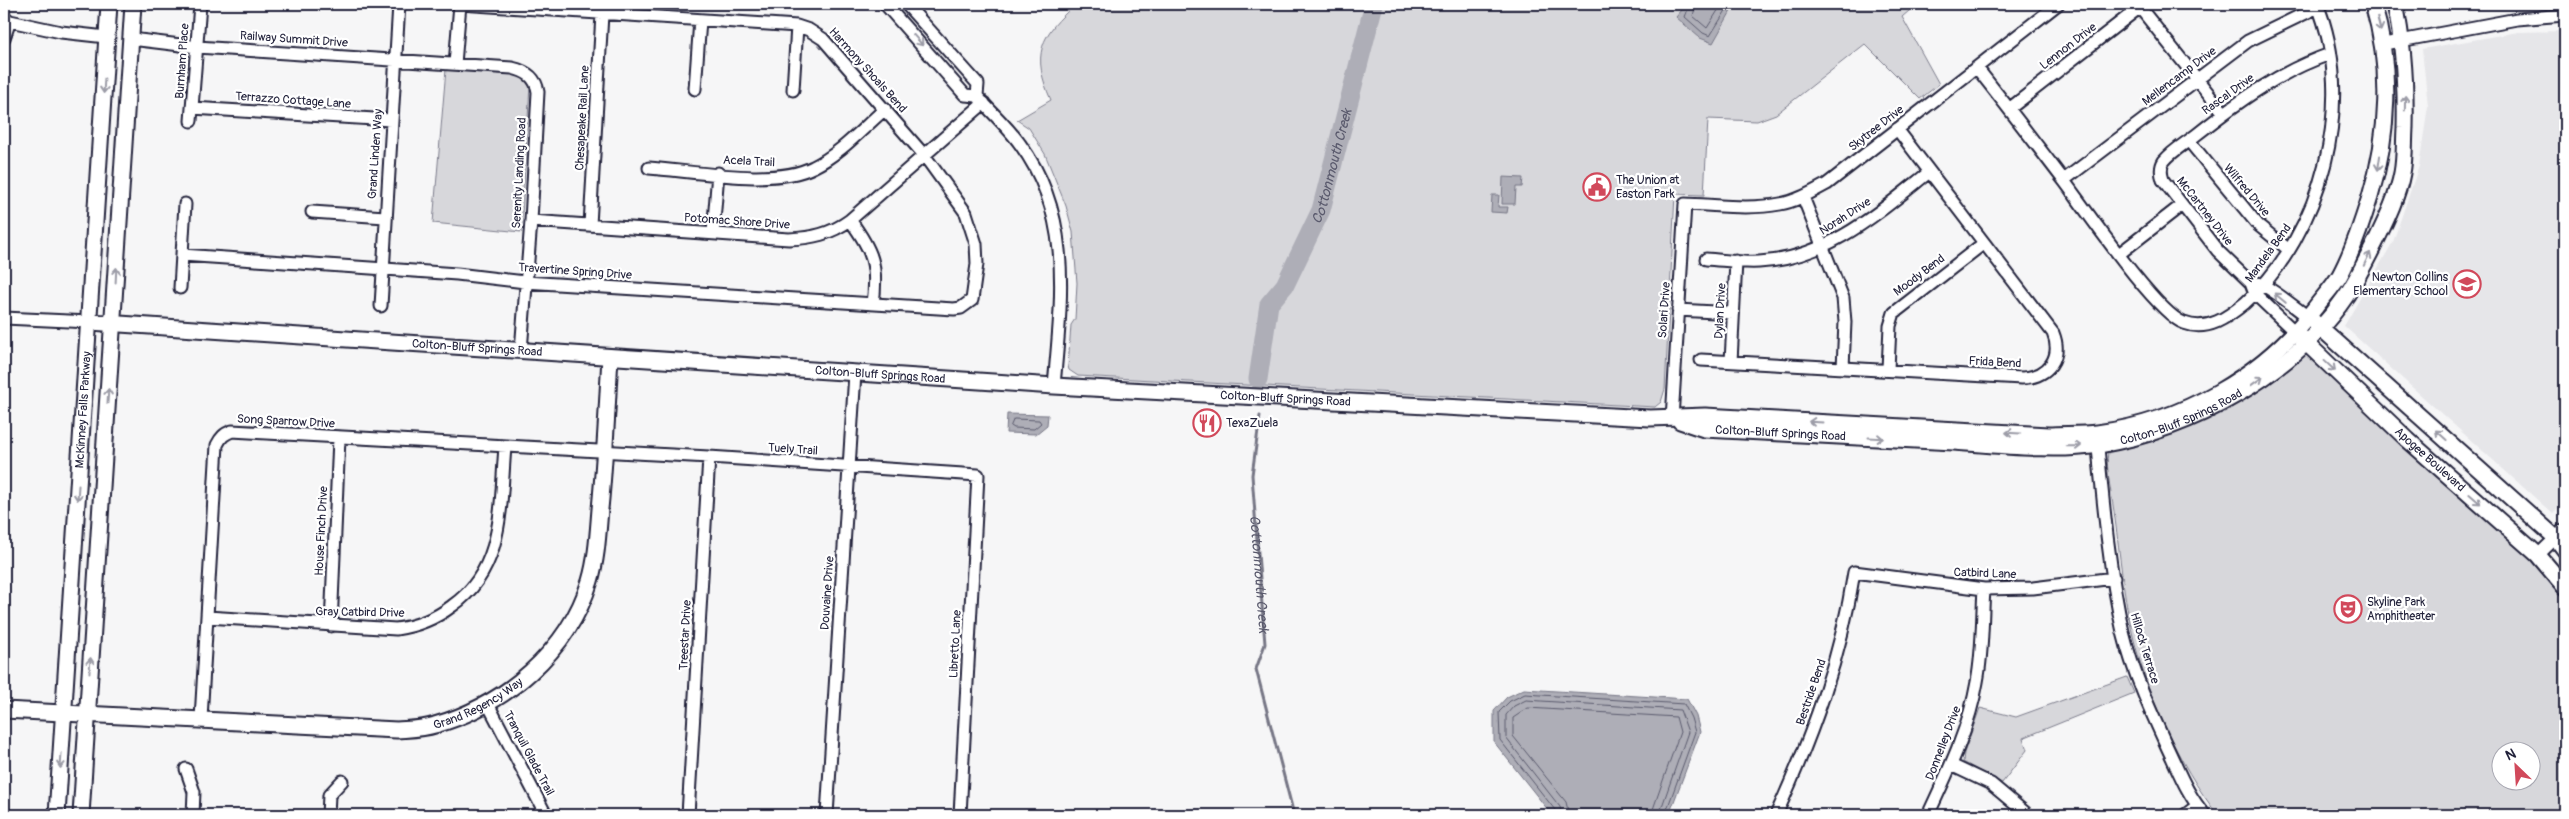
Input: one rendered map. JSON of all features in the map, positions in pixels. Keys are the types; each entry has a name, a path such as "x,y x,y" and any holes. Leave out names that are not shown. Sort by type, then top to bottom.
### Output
{"street":[{"name":"McKinney Falls Parkway","path":"57,815 109,4"},
{"name":"McKinney Falls Parkway","path":"81,815 133,4"},
{"name":"Burnham Place","path":"191,121 200,4"},
{"name":"Grand Linden Way","path":"381,306 399,4"},
{"path":"455,64 460,4"},
{"name":"Harmony Shoals Bend","path":"460,4 797,26 808,30 823,39 885,109 924,155 966,213 972,228 977,264 974,294 966,306"},
{"path":"885,4 965,95 980,100 1020,143 1032,162 1048,199 1058,232 1062,284 1054,386"},
{"path":"906,4 977,83 980,100"},
{"name":"Skytree Drive","path":"1686,204 1758,207 1781,204 1803,197 1827,184 2058,4"},
{"name":"Colton-Bluff Springs Road","path":"2300,337 2308,316 2340,275 2363,220 2378,171 2387,90 2384,44 2374,4"},
{"name":"Colton-Bluff Springs Road","path":"90,322 1054,386 1672,419 1704,429 2012,445 2135,438 2179,424 2223,404 2253,384 2300,337 2320,327 2346,296 2382,228 2402,174 2406,79 2403,41 2394,4"},
{"path":"2140,5 2224,113"},
{"name":"Lennon Drive","path":"2009,109 2140,5"},
{"name":"Mandela Bend","path":"1977,68 2119,254 2169,313 2184,323 2201,326 2216,323 2230,315 2253,288 2264,284 2303,229 2324,173 2332,126 2330,54 2328,37 2318,5"},
{"name":"Mellencamp Drive","path":"2064,180 2248,41 2318,5"},
{"name":"Chesapeake Rail Lane","path":"590,225 602,14"},
{"path":"2384,44 2517,18 2565,15"},
{"path":"4,38 7,19 61,32 131,39"},
{"path":"695,89 700,20"},
{"path":"793,90 797,26"},
{"name":"Railway Summit Drive","path":"131,39 197,46 455,64"},
{"name":"Rascal Drive","path":"2162,176 2163,162 2224,113 2280,74 2330,54"},
{"name":"Serenity Landing Road","path":"455,64 522,70 534,79 538,92 521,351"},
{"name":"Potomac Shore Drive","path":"531,221 804,239 833,231 850,220 924,155 980,100"},
{"name":"Terrazzo Cottage Lane","path":"192,108 391,120"},
{"name":"Acela Trail","path":"649,168 779,176 812,168 840,150 885,109"},
{"name":"Frida Bend","path":"1701,360 2032,378 2041,375 2053,364 2058,347 2053,333 1896,129"},
{"name":"Wilfred Drive","path":"2189,141 2258,225 2289,250"},
{"path":"713,233 718,173"},
{"name":"Norah Drive","path":"1706,259 1760,262 1782,259 1823,246 1862,224 1928,173"},
{"name":"McCartney Drive","path":"2162,176 2217,250 2300,337"},
{"path":"1803,197 1843,298 1845,322 1843,368"},
{"path":"180,288 185,204"},
{"name":"Solari Drive","path":"1672,419 1686,204"},
{"path":"2119,254 2182,205"},
{"path":"312,212 385,217"},
{"path":"850,220 863,238 873,258 875,275 873,304"},
{"name":"Moody Bend","path":"1888,369 1890,326 1894,313 1984,244"},
{"name":"Travertine Spring Drive","path":"182,255 457,274 525,282 954,309 966,306"},
{"name":"Dylan Drive","path":"1731,362 1736,261"},
{"path":"2264,284 2286,303 2308,316"},
{"path":"1678,310 1733,313"},
{"name":"Apogee Boulevard","path":"2308,316 2560,533 2565,550"},
{"path":"4,318 90,322"},
{"name":"Apogee Boulevard","path":"2300,337 2408,440 2538,555 2565,587"},
{"name":"Grand Regency Way","path":"87,714 397,730 434,726 488,704 533,671 549,655 575,614 590,581 596,547 605,452 610,357"},
{"name":"Douvaine Drive","path":"827,815 855,373"},
{"name":"Song Sparrow Drive","path":"201,719 217,445 221,437 232,431 605,452"},
{"name":"House Finch Drive","path":"331,626 339,438"},
{"name":"Hillock Terrace","path":"2097,439 2114,578 2124,634 2134,668 2156,723 2201,811"},
{"name":"Gray Catbird Drive","path":"207,617 331,626 396,628 413,626 442,614 474,587 484,573 496,545 505,447"},
{"name":"Tuely Trail","path":"605,452 978,475"},
{"name":"Treestar Drive","path":"688,815 709,457"},
{"name":"Libretto Lane","path":"960,815 978,475"},
{"path":"2538,555 2560,533"},
{"name":"Catbird Lane","path":"1854,572 1984,589 2033,588 2114,578"},
{"name":"Bestride Bend","path":"1776,815 1805,751 1829,686 1842,639 1854,572"},
{"name":"Donnelley Drive","path":"1928,815 1951,765 1970,715 1978,680 1984,589"},
{"name":"Tranquil Glade Trail","path":"488,704 546,815"},
{"path":"4,710 87,714"},
{"path":"1951,765 1990,784 2028,815"},
{"path":"186,769 194,792 193,815"},
{"path":"328,815 329,795 342,781"},
{"path":"2185,815 2201,811"}],"shaded area":[{"path":"1076,4 1917,4 1902,17 1939,84 1920,99 1865,44 1776,114 1757,121 1708,119 1704,195 1675,194 1665,389 1661,402 1655,407 1078,376 1069,370 1068,366 1071,325 1075,319 1077,283 1073,232 1066,206 1045,154 1029,128 1017,120 1051,100 1041,70 1042,47 1054,26"},
{"name":"Newton Collins Elementary School","path":"2565,31 2565,502 2553,514 2344,326 2393,242 2419,166 2428,106 2422,49 2518,32"},
{"path":"446,69 511,73 522,76 530,85 521,232 433,223"},
{"path":"2303,353 2307,354 2526,555 2565,601 2565,815 2218,815 2190,774 2165,726 2154,701 2137,651 2128,614 2107,458 2108,451"},
{"path":"2127,677 2134,693 2023,738 2027,750 2002,783 1963,762 1964,753 1980,708 2016,717"}],"water":[{"path":"1687,4 1735,4 1713,43 1700,38 1676,17"},
{"path":"1503,177 1523,178 1522,187 1516,187 1515,204 1502,204"},
{"path":"1492,195 1499,195 1498,207 1508,207 1507,213 1491,212"},
{"path":"1007,414 1048,415 1047,425 1036,434 1006,433"},
{"path":"1524,689 1687,699 1696,716 1700,732 1669,815 1552,815 1494,742 1494,711 1507,697"}],"waterway":[{"name":"Cottonmouth Creek","path":"1258,379 1269,304 1285,285 1321,210 1374,4"},
{"name":"Cottonmouth Creek","path":"1260,416 1252,475 1265,644 1256,669 1294,815"}],"place":[{"name":"The Union at Easton Park","path":"1597,187"},
{"name":"Newton Collins Elementary School","path":"2467,284"},
{"name":"TexaZuela","path":"1207,423"},
{"name":"Skyline Park Amphitheater","path":"2348,609"}]}
